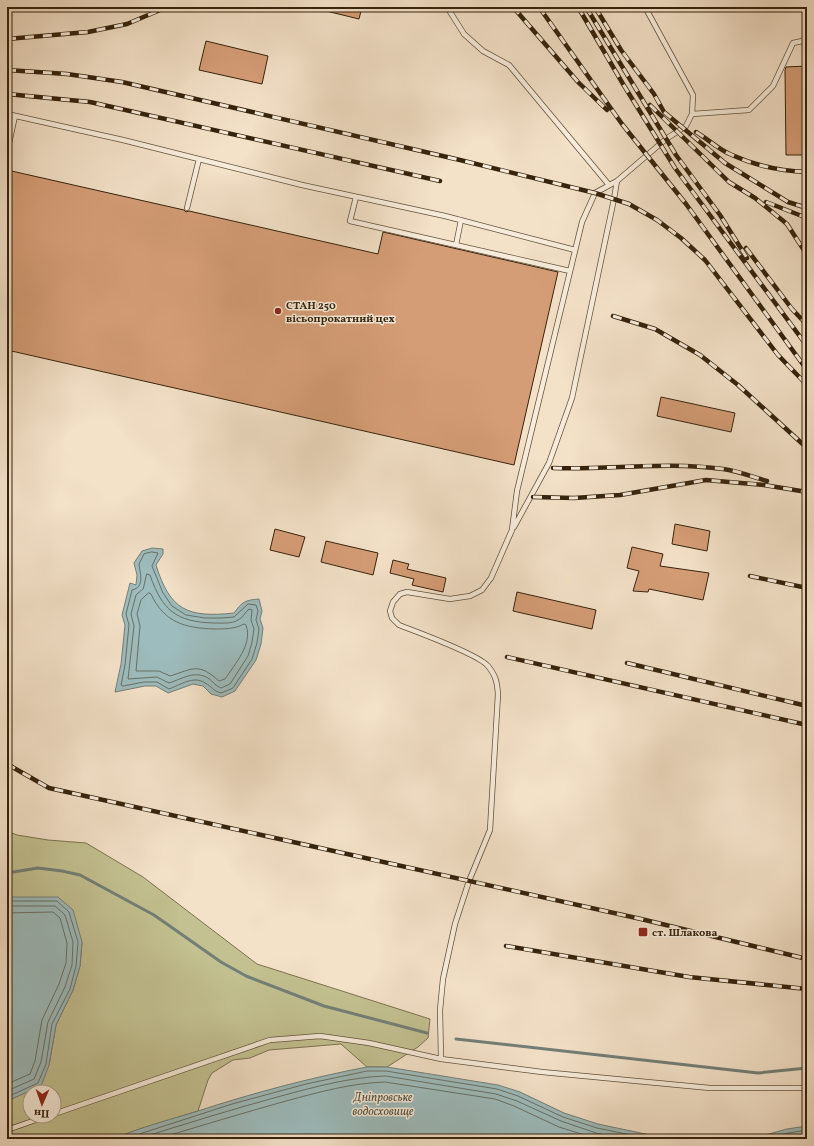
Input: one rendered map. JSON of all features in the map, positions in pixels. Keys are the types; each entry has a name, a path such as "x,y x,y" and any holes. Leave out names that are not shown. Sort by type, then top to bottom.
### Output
{"lane":[{"path":"447,7 464,34 483,51 509,65 609,185"},
{"path":"512,530 516,491 582,222 595,193 616,181 666,139 686,126 692,114 693,95 645,7"},
{"path":"692,114 749,110 773,86 793,43 807,40"},
{"path":"7,114 123,140 302,185 461,220 575,250"},
{"path":"7,152 15,116"},
{"path":"187,208 199,159"},
{"path":"441,1059 440,1010 443,979 455,924 469,881 490,830 498,694 497,679 487,665 471,655 399,625 392,618 390,611 393,602 400,594 407,592 450,599 470,596 482,590 491,578 512,530 549,462 572,398 614,199 616,181"},
{"path":"356,197 350,221 570,271"},
{"path":"456,245 461,220"},
{"path":"62,1111 270,1040 320,1036 369,1043 441,1059 542,1072 710,1088 807,1088"},
{"path":"7,1130 24,1124"}],"shaded area":[{"path":"7,831 17,835 48,840 86,843 143,877 257,964 430,1019 428,1038 418,1047 387,1067 367,1067 341,1044 269,1050 250,1058 233,1060 212,1073 208,1080 198,1111 113,1139 7,1139 7,1136 11,1134 13,1124 7,1126 7,1101 22,1093 22,1124 62,1124 62,1084 31,1084 49,1065 56,1025 73,990 80,966 82,942 10,897 7,898"}],"water":[{"path":"152,548 163,549 163,554 156,565 161,580 167,592 174,601 183,608 192,612 204,614 234,613 244,602 259,599 262,611 260,619 263,628 261,644 256,660 235,691 222,697 211,694 203,686 193,684 168,693 156,686 145,686 115,692 121,664 125,625 122,615 130,583 136,585 137,575 134,563 142,551"},
{"path":"58,897 73,910 82,942 80,966 73,990 56,1025 49,1065 42,1084 22,1084 22,1094 7,1101 7,898"},
{"name":"Дніпровське водосховище","path":"367,1067 387,1067 498,1085 520,1092 564,1113 598,1124 669,1139 113,1139 145,1127 260,1092"},
{"path":"807,1126 807,1139 751,1139 787,1129"}],"building":[{"path":"322,7 362,7 359,19 322,10"},
{"path":"206,41 268,56 262,84 199,70"},
{"path":"807,66 807,155 786,155 785,70 786,67"},
{"name":"СТАН 250 вісьопрокатний цех","path":"7,170 184,210 186,212 189,211 378,254 383,232 558,272 514,465 7,350"},
{"path":"661,397 735,413 731,432 657,416"},
{"path":"675,524 710,531 707,551 672,544"},
{"path":"275,529 305,537 299,557 270,550"},
{"path":"326,541 378,553 373,575 321,562"},
{"path":"632,547 663,554 660,566 709,573 703,600 649,589 648,592 633,591 639,571 627,568"},
{"path":"393,560 409,564 407,569 446,578 443,592 412,585 414,579 390,573"},
{"path":"517,592 596,610 592,629 513,611"}],"waterway":[{"path":"7,873 38,868 80,875 154,915 221,962 246,976 324,1006 427,1033"},
{"path":"456,1039 758,1073 807,1068"}],"railway":[{"path":"7,39 88,32 127,24 167,7"},
{"path":"513,7 578,82 607,110"},
{"path":"539,7 622,124 686,204 807,370"},
{"path":"578,7 675,168 807,346"},
{"path":"586,7 676,155 720,215 747,258"},
{"path":"595,7 621,50 654,94 664,112 725,163 788,202 807,208"},
{"path":"7,70 67,74 122,82 460,160 595,193 629,204 657,220 681,238 705,260 778,355 807,385"},
{"path":"7,94 90,102 440,181"},
{"path":"650,105 729,182 755,198 787,224 807,255"},
{"path":"696,132 727,153 741,159 778,169 807,172"},
{"path":"766,202 807,218"},
{"path":"746,248 792,309 807,325"},
{"path":"613,316 655,329 700,355 738,385 807,448"},
{"path":"553,468 660,466 702,467 729,470 767,481"},
{"path":"533,497 574,498 620,495 706,480 764,485 807,492"},
{"path":"750,576 807,588"},
{"path":"507,657 807,725"},
{"path":"627,663 807,706"},
{"path":"7,764 49,788 641,919 807,959"},
{"path":"506,946 689,977 807,989"}],"place":[{"name":"СТАН 250 вісьопрокатний цех","path":"278,311"},
{"name":"ст. Шлакова","path":"643,932"}]}
